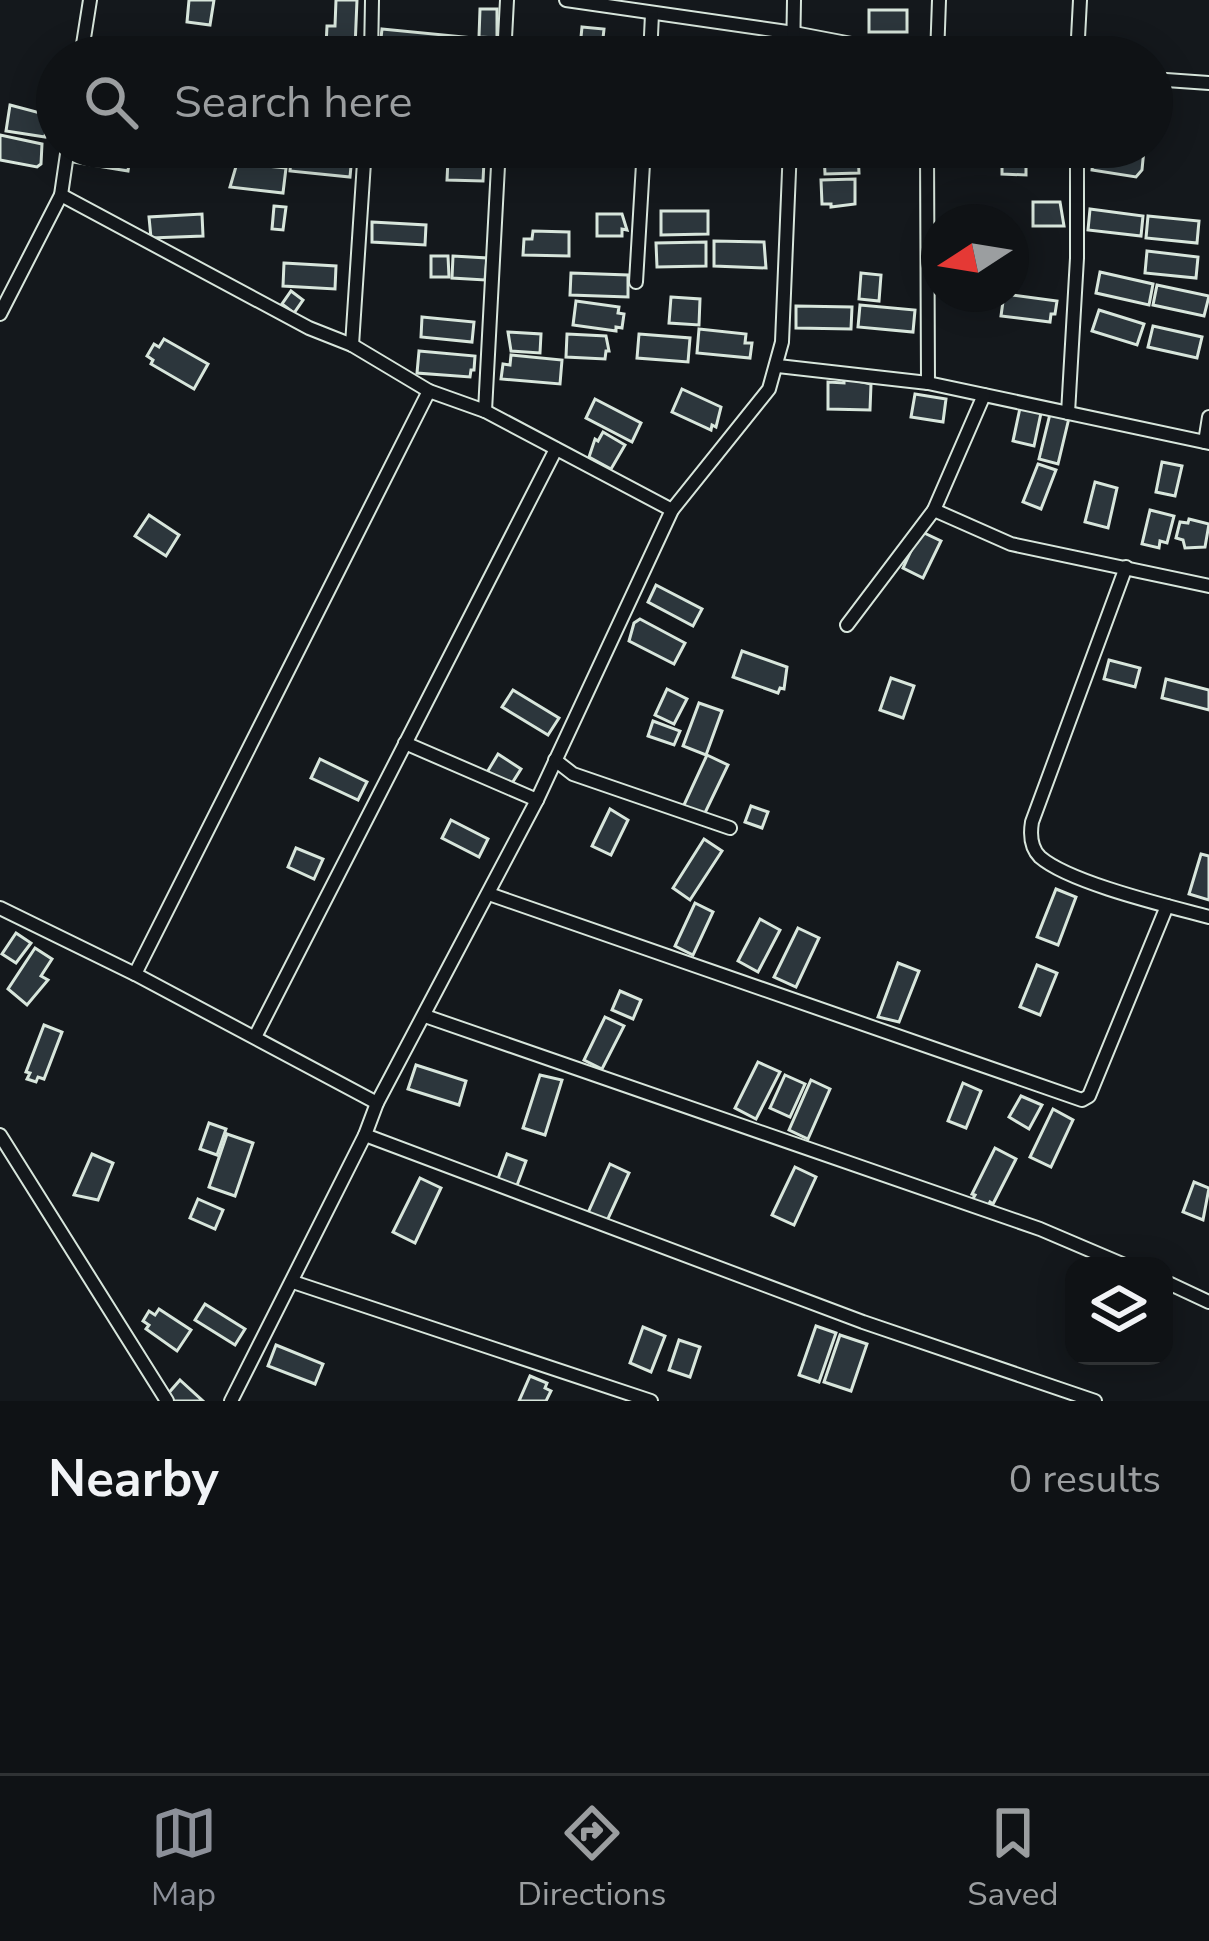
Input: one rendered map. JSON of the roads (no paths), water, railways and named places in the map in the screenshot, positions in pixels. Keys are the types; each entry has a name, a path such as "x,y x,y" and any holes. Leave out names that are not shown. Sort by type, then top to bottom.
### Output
{"street":[{"path":"84,36 90,0"},
{"path":"371,36 372,0"},
{"path":"505,36 507,0"},
{"path":"566,0 814,36"},
{"path":"794,0 794,36"},
{"path":"938,36 939,0"},
{"path":"1079,36 1080,0"},
{"path":"651,36 652,14"},
{"path":"1173,80 1209,83"},
{"path":"0,314 61,195 65,168"},
{"path":"352,345 364,168"},
{"path":"485,411 498,168"},
{"path":"636,282 643,168"},
{"path":"235,1400 365,1136 376,1103 537,800 672,509 769,389 778,366 789,168"},
{"path":"927,168 928,383"},
{"path":"1068,413 1077,168"},
{"path":"61,195 309,328 352,345 429,391 485,411 672,509"},
{"path":"778,366 928,383 1207,443 1209,417"},
{"path":"135,974 429,391"},
{"path":"847,626 934,510 984,395"},
{"path":"255,1037 556,449"},
{"path":"934,510 1011,544 1209,586"},
{"path":"1126,567 1030,834 1036,853 1070,873 1209,917"},
{"path":"405,743 537,800"},
{"path":"555,760 573,774 730,827"},
{"path":"489,894 1082,1100 1089,1096 1168,906"},
{"path":"0,908 376,1103"},
{"path":"425,1016 1040,1229 1106,1257"},
{"path":"0,1135 166,1401"},
{"path":"365,1136 863,1322 1095,1401"},
{"path":"293,1282 652,1401"},
{"path":"1173,1285 1209,1302"}]}
